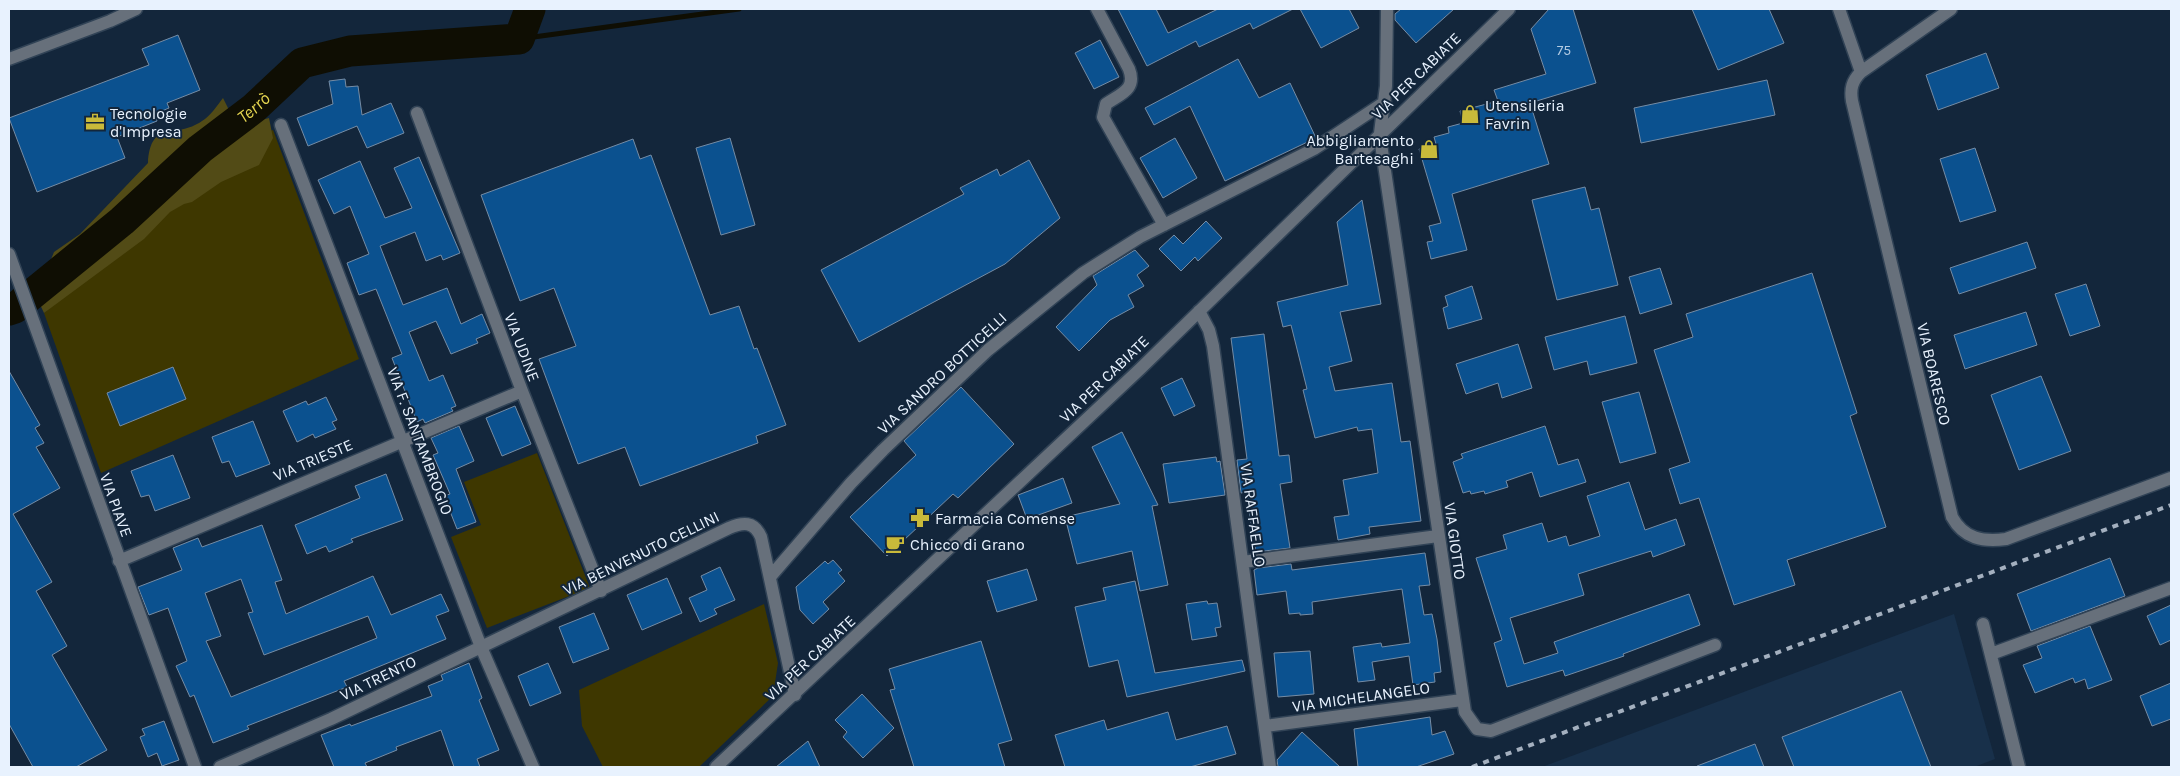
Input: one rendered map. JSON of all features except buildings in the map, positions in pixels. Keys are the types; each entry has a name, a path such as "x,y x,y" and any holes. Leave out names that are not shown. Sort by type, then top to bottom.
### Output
{"street":[{"path":"9,59 110,21 136,9"},
{"path":"1097,9 1129,69 1131,79 1126,92 1106,104 1103,117 1164,226"},
{"name":"VIA GIOTTO","path":"1387,9 1385,102 1380,133 1465,712 1473,725 1481,731 1491,731 1715,645"},
{"name":"VIA PER CABIATE","path":"716,767 795,695 1199,311 1509,9"},
{"path":"1839,9 1861,72 1951,9"},
{"name":"VIA BOARESCO","path":"1861,72 1852,84 1852,101 1946,499 1955,522 1970,537 1980,540 1998,540 2017,536 2171,478"},
{"name":"VIA SANDRO BOTTICELLI","path":"770,577 862,472 988,350 1090,267 1125,245 1314,149 1385,102"},
{"name":"VIA UDINE","path":"417,113 600,591"},
{"name":"VIA F. SANTAMBROGIO","path":"281,125 482,647 534,767"},
{"name":"VIA PIAVE","path":"9,254 19,288 195,767"},
{"name":"VIA RAFFAELLO","path":"1199,311 1209,330 1213,346 1270,767"},
{"name":"VIA TRIESTE","path":"119,561 403,439 522,391"},
{"name":"VIA BENVENUTO CELLINI","path":"549,616 729,528 744,523 752,525 759,532 795,695"},
{"path":"1243,562 1438,536"},
{"path":"1991,654 2171,588"},
{"name":"VIA TRENTO","path":"220,767 331,719 549,616"},
{"path":"1983,624 2019,767"},
{"name":"VIA MICHELANGELO","path":"1265,726 1462,700"}],"shaded area":[{"path":"223,98 232,116 135,206 43,279 54,252 80,234 148,163 150,149 154,140 166,132 183,129 202,121 211,114"},
{"path":"269,118 273,138 259,165 221,182 192,202 170,212 144,239 44,313 36,296 149,209 157,198 175,190 195,173 201,155 222,137 238,126"},
{"path":"273,130 359,359 101,473 44,313 252,137"},
{"path":"537,453 590,588 487,628 451,537 481,525 464,482"},
{"path":"764,604 778,663 773,696 699,767 603,767 582,726 579,690"},
{"path":"1954,614 1995,759 1974,767 1542,767"}],"waterway":[{"name":"Terrò","path":"9,310 15,308 122,221 200,149 254,108 302,63 350,51 519,39 530,9"},
{"path":"519,39 739,9"}],"railway":[{"path":"1472,767 2171,505"}],"place":[{"name":"Utensileria Favrin","path":"1470,114"},
{"name":"Tecnologie d'Impresa","path":"95,122"},
{"name":"Abbigliamento Bartesaghi","path":"1429,149"},
{"name":"Farmacia Comense","path":"920,518"},
{"name":"Chicco di Grano","path":"895,544"}]}
